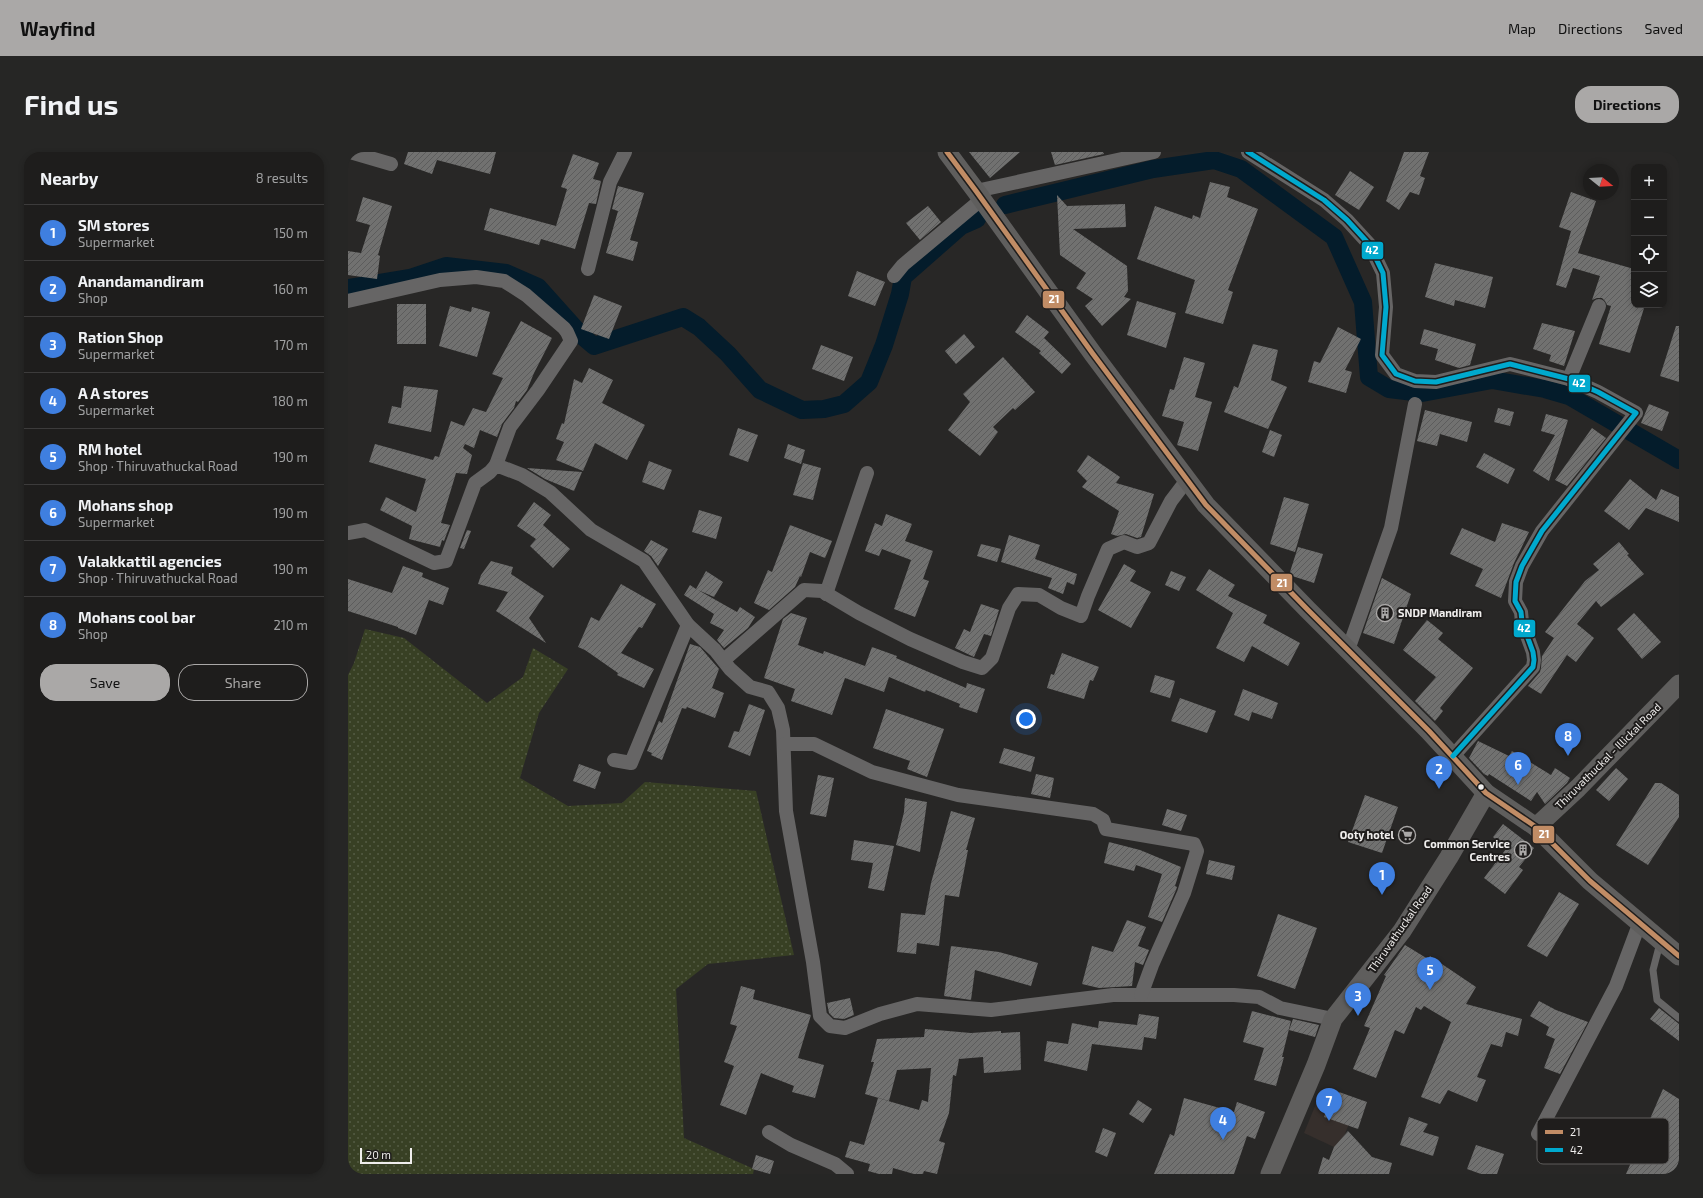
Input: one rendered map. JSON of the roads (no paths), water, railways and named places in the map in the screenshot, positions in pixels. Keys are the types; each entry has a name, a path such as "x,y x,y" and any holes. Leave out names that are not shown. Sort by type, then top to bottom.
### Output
{"main road":[{"path":"947,152 1098,360 1206,505 1453,756 1486,793 1536,827 1590,881 1679,956"},
{"name":"Thiruvathuckal - Illickal Road","path":"1536,827 1578,788 1679,684"},
{"name":"Thiruvathuckal Road","path":"1270,1174 1316,1065 1333,1018 1402,931 1486,793"}],"street":[{"path":"350,152 391,164"},
{"path":"588,268 610,182 625,152"},
{"path":"894,276 903,265 981,198 1154,152"},
{"path":"1248,152 1324,200 1347,220 1369,244 1384,273 1386,307 1382,355 1396,374 1415,381 1436,382 1510,364 1569,379 1598,392 1636,413 1542,531 1522,566 1516,582 1515,600 1521,612 1522,622 1533,652 1533,667 1453,756"},
{"path":"348,301 440,280 476,277 504,281 526,295 567,332 571,341 538,390 510,427 496,465 490,472 475,483 446,561 434,563 365,530 348,533"},
{"path":"1569,379 1599,306"},
{"path":"1348,650 1391,528 1415,404"},
{"path":"496,465 522,475 550,492 591,530 644,561 688,624 724,660 730,669 750,687 768,692 778,708 784,744 786,811 813,962 820,1016 830,1026 845,1028 880,1014 917,1004 990,1010 1112,995 1234,995 1259,997 1280,1008 1333,1018"},
{"path":"826,594 867,473"},
{"path":"724,660 804,590 822,591 859,613 910,638 963,662 982,668 992,658 1009,608 1018,594 1039,595 1061,608 1081,616 1108,549 1124,542 1137,548 1149,543 1171,501 1187,480"},
{"path":"614,760 631,764 688,624"},
{"path":"784,744 814,744 872,772 958,795 1093,814 1103,820 1106,829 1194,844 1197,851 1184,893 1152,965 1141,995"},
{"path":"1546,1118 1616,986 1640,922"},
{"path":"769,1132 790,1145 835,1164 847,1174"}],"lane":[{"path":"1661,940 1653,970 1656,1000 1679,1018"}],"waterway":[{"path":"1005,205 1153,169 1214,160 1241,169 1334,237 1363,302 1369,377 1389,389 1422,393 1492,380 1545,389 1569,396 1679,460"},
{"path":"348,288 410,278 446,266 506,273 538,287 581,335 594,346 683,317 699,327 728,354 760,390 802,410 824,409 844,404 869,382 884,345 900,294 903,277 961,226 977,219"}],"place":[{"name":"SNDP Mandiram","path":"1385,613"},
{"name":"Mohans cool bar","path":"1568,756"},
{"name":"Mohans shop","path":"1518,785"},
{"name":"Anandamandiram","path":"1439,789"},
{"name":"Ooty hotel","path":"1407,835"},
{"name":"Common Service Centres","path":"1523,850"},
{"name":"SM stores","path":"1382,895"},
{"name":"RM hotel","path":"1430,990"},
{"name":"Ration Shop","path":"1358,1016"},
{"name":"Valakkattil agencies","path":"1329,1121"},
{"name":"A A stores","path":"1223,1140"}]}
